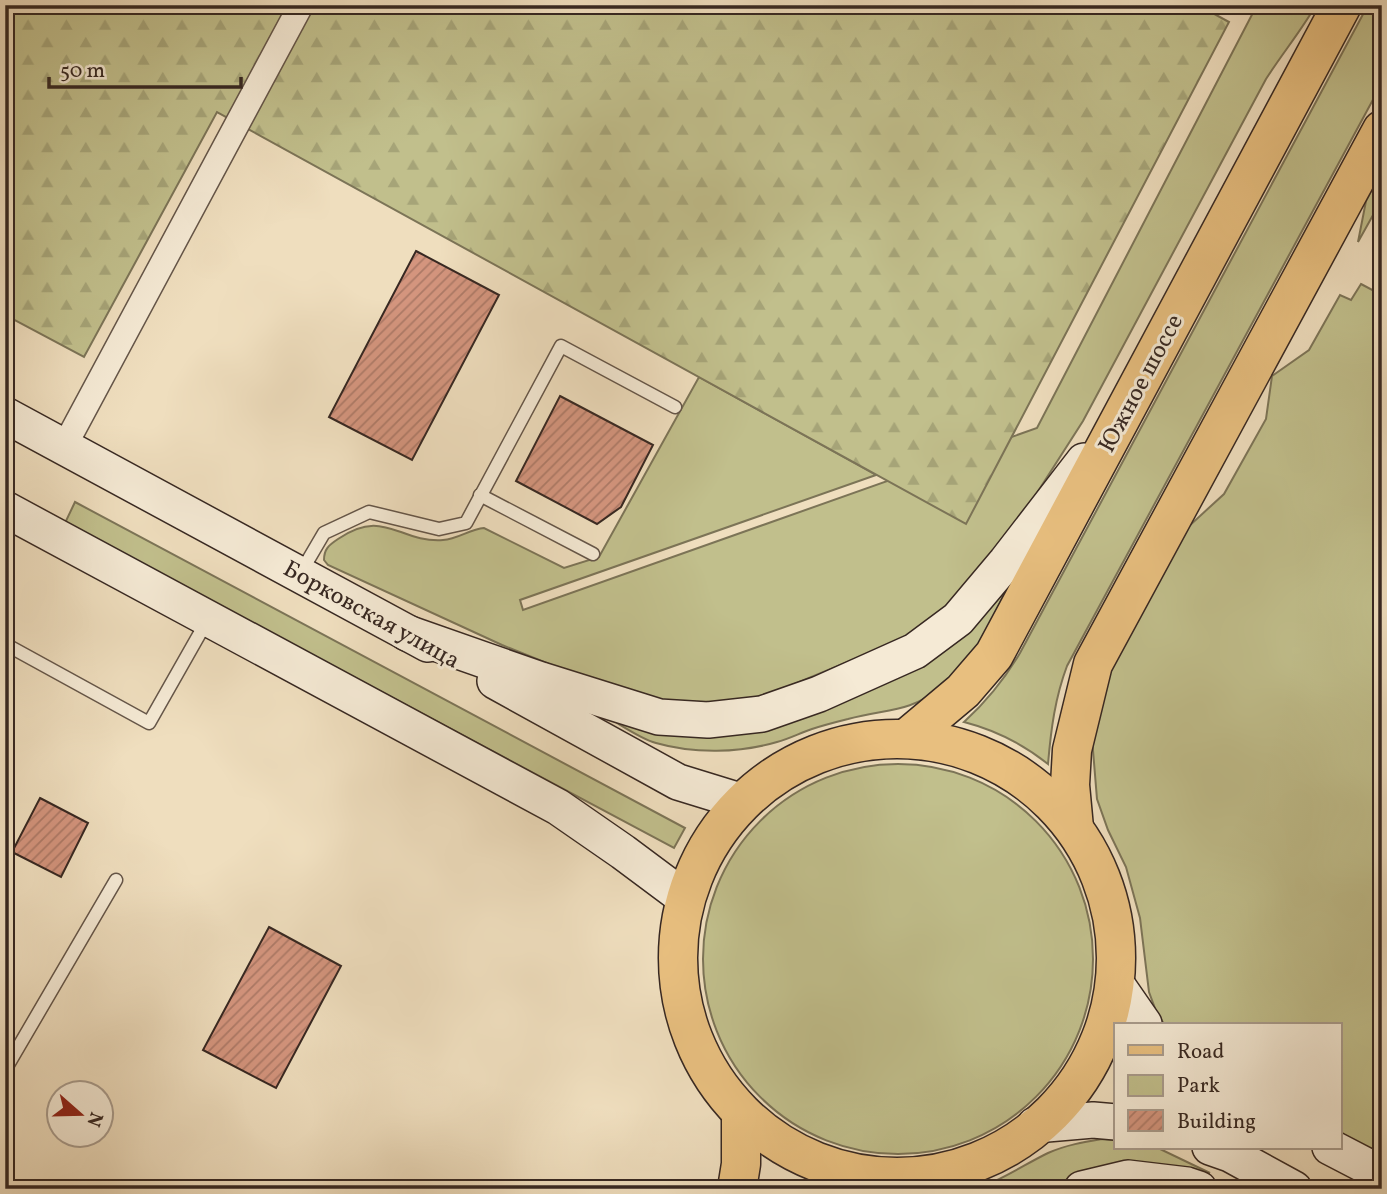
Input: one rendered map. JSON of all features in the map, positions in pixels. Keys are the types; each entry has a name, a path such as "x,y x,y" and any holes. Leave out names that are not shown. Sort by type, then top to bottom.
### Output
{"main road":[{"name":"Южное шоссе","path":"907,738 963,691 994,655 1342,5"},
{"path":"1074,828 1070,785 1072,750 1093,664 1382,130"},
{"path":"407,633 541,680 659,717 708,720 762,714 819,694 915,651 958,619 1096,447 1164,338"},
{"name":"Борковская улица","path":"5,415 678,782 743,802"},
{"path":"5,509 558,807 686,899"},
{"path":"907,738 939,740 979,752 1026,778 1052,801 1074,828 1093,858 1105,886 1113,917 1117,985 1102,1036 1089,1065 1069,1094 1035,1125 978,1161 956,1169 908,1178 857,1183 835,1170 799,1156 772,1139 741,1114 718,1085 699,1055 687,1023 678,986 677,954 681,914 695,872 708,848 743,802 773,777 806,757 864,741 907,738"},
{"path":"1117,985 1143,1023"},
{"path":"737,1189 741,1164 741,1114"},
{"path":"1035,1125 1093,1120 1114,1122"},
{"path":"1213,1148 1230,1154 1294,1189"},
{"path":"1332,1148 1382,1174"},
{"path":"1082,1189 1128,1178 1187,1185 1199,1189"}],"street":[{"path":"64,447 301,5"}],"lane":[{"path":"300,575 324,533 369,512 439,530 466,523 561,346 676,407"},
{"path":"480,495 593,554"},
{"path":"5,644 149,723 209,618"},
{"path":"5,1070 116,880"}],"green space":[{"path":"5,5 1198,5 1229,22 966,524 217,112 84,357 5,315"},
{"path":"1257,5 1316,5 1266,79 1083,421 1019,521 937,625 780,690 739,702 693,707 638,700 502,645 328,565 324,560 326,550 332,543 354,530 368,526 380,526 428,540 454,538 484,528 564,568 599,557 699,377 876,475 520,600 523,610 1037,428"},
{"path":"1368,5 1382,5 1382,83 1067,666 1054,714 1048,764 1008,738 964,722 995,690 1020,653"},
{"path":"1382,170 1382,199 1358,242 1366,201"},
{"path":"1361,284 1382,295 1382,1149 1373,1165 1342,1148 1342,1023 1163,1023 1149,992 1140,918 1126,867 1097,799 1091,726 1099,692 1188,527 1224,494 1266,419 1272,376 1309,350 1340,295 1351,300"},
{"path":"75,502 685,828 674,848 65,523"},
{"path":"1006,590 987,629 963,667 930,696 907,706 812,729 763,746 732,750 671,747 640,736 614,721 654,733 888,680 935,658 968,633"},
{"path":"898,764 936,768 973,779 1006,797 1036,821 1060,851 1078,884 1089,921 1093,959 1089,997 1078,1034 1060,1067 1036,1097 1006,1121 973,1139 936,1150 898,1154 860,1150 823,1139 790,1121 760,1097 736,1067 718,1034 707,997 703,959 707,921 718,884 736,851 760,821 790,797 823,779 860,768"},
{"path":"1102,1139 1114,1140 1114,1148 1158,1148 1210,1173 1176,1167 1108,1168 1041,1189 972,1189 1002,1178 1055,1150"}],"building":[{"path":"416,251 499,295 412,460 329,417"},
{"path":"560,396 653,445 621,507 597,524 516,481"},
{"path":"40,798 88,823 61,877 12,852"},
{"path":"269,927 341,966 276,1088 203,1050"}]}
